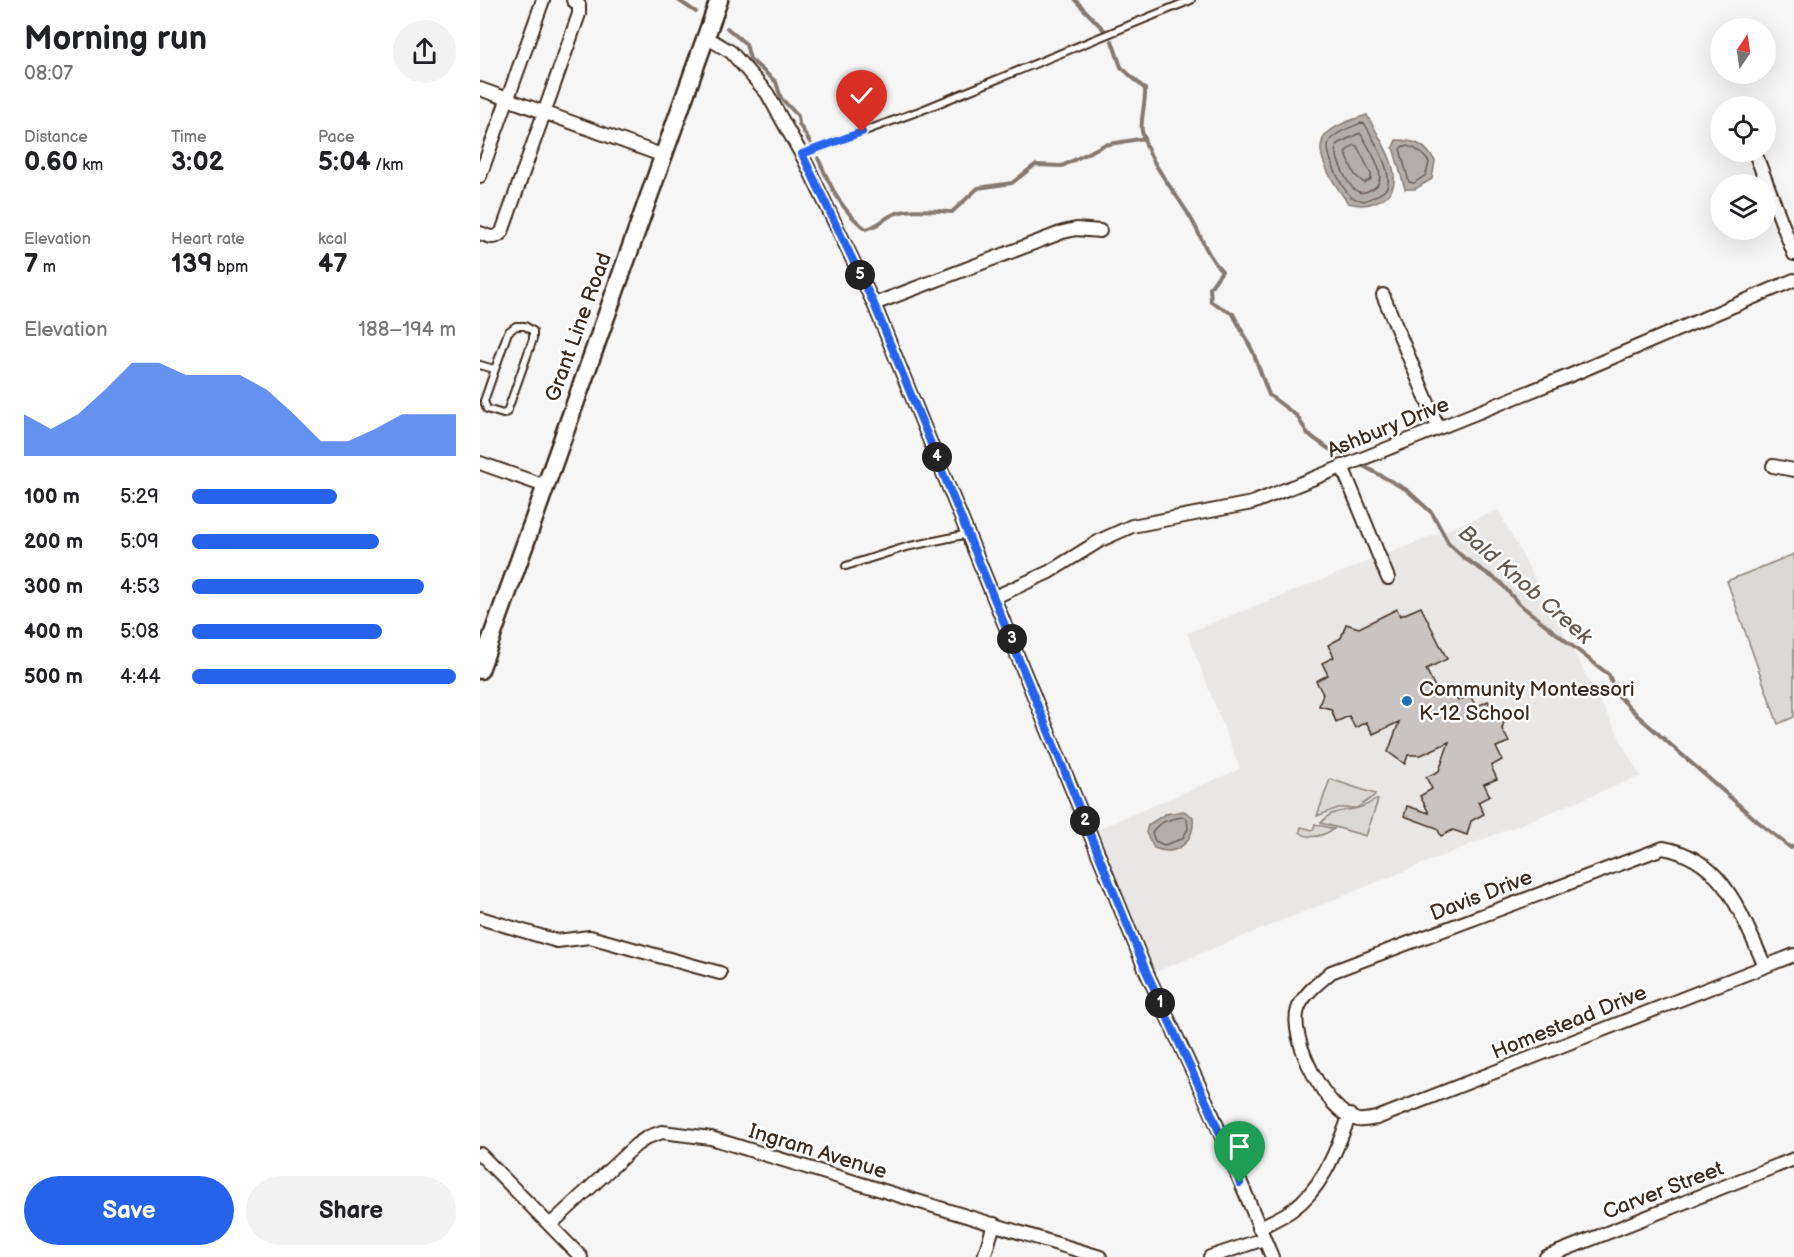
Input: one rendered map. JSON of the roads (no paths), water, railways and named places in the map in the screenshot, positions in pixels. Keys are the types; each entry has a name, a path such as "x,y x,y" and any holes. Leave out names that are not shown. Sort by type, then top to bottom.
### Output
{"main road":[{"name":"Grant Line Road","path":"480,670 719,0"}],"street":[{"path":"480,176 543,0"},
{"path":"480,233 491,237 498,236 502,232 579,14 579,5 573,0"},
{"path":"706,37 731,52 760,84 802,154 874,304 1146,971 1210,1110 1272,1257"},
{"path":"480,89 664,156"},
{"path":"1759,162 1794,254"},
{"path":"874,304 1063,232 1076,229 1100,231"},
{"name":"Ashbury Drive","path":"995,597 1033,580 1101,540 1132,526 1252,502 1572,375 1794,280"},
{"path":"1383,294 1438,427"},
{"path":"480,463 545,486"},
{"path":"1343,466 1388,578"},
{"path":"1773,466 1794,471"},
{"name":"Davis Drive","path":"1354,1117 1321,1091 1308,1065 1297,1022 1298,1009 1307,994 1331,972 1663,848 1680,851 1704,863 1714,873 1729,891 1765,966"},
{"path":"480,918 557,941 590,937 720,973"},
{"name":"Homestead Drive","path":"1354,1117 1384,1116 1794,955"},
{"path":"1210,1257 1261,1233 1312,1192 1354,1117"},
{"name":"Ingram Avenue","path":"550,1225 636,1144 662,1132 711,1138 1100,1257"},
{"path":"480,1154 581,1257"},
{"name":"Carver Street","path":"1546,1257 1794,1159"},
{"path":"984,1257 994,1224"}],"lane":[{"path":"802,154 922,110 1191,0"},
{"path":"525,326 533,332 533,339 507,412 503,414 487,409 484,401 494,369 511,328 525,326"},
{"path":"480,364 494,369"},
{"path":"846,566 906,547 969,534"}],"water":[{"path":"1367,115 1385,147 1394,172 1394,183 1390,193 1380,200 1357,205 1348,203 1333,180 1323,161 1322,143 1325,136 1334,129"},
{"path":"1396,140 1414,142 1428,151 1435,161 1432,179 1415,189 1405,189 1393,147"},
{"path":"1184,811 1193,817 1188,840 1177,849 1170,851 1154,848 1146,833 1148,825 1165,814"}],"waterway":[{"path":"678,0 696,12"},
{"name":"Bald Knob Creek","path":"1075,0 1106,32"},
{"path":"727,28 746,44 750,59 776,82 781,98 798,116 799,124 811,144"},
{"name":"Bald Knob Creek","path":"1112,41 1121,67 1145,89 1142,131 1151,156 1194,224 1209,254 1222,271 1210,288 1211,302 1233,314 1253,352 1269,395 1297,416 1308,434 1329,449 1351,460"},
{"path":"818,158 843,206 866,229 904,211 952,212 978,188 1012,183 1035,165 1062,166 1104,145 1145,138"},
{"name":"Bald Knob Creek","path":"1358,463 1407,490 1432,513 1449,544 1464,558 1500,582 1518,603 1609,675 1615,692 1638,716 1764,827 1791,848 1794,846"}],"place":[{"name":"Community Montessori K-12 School","path":"1407,701"}]}
